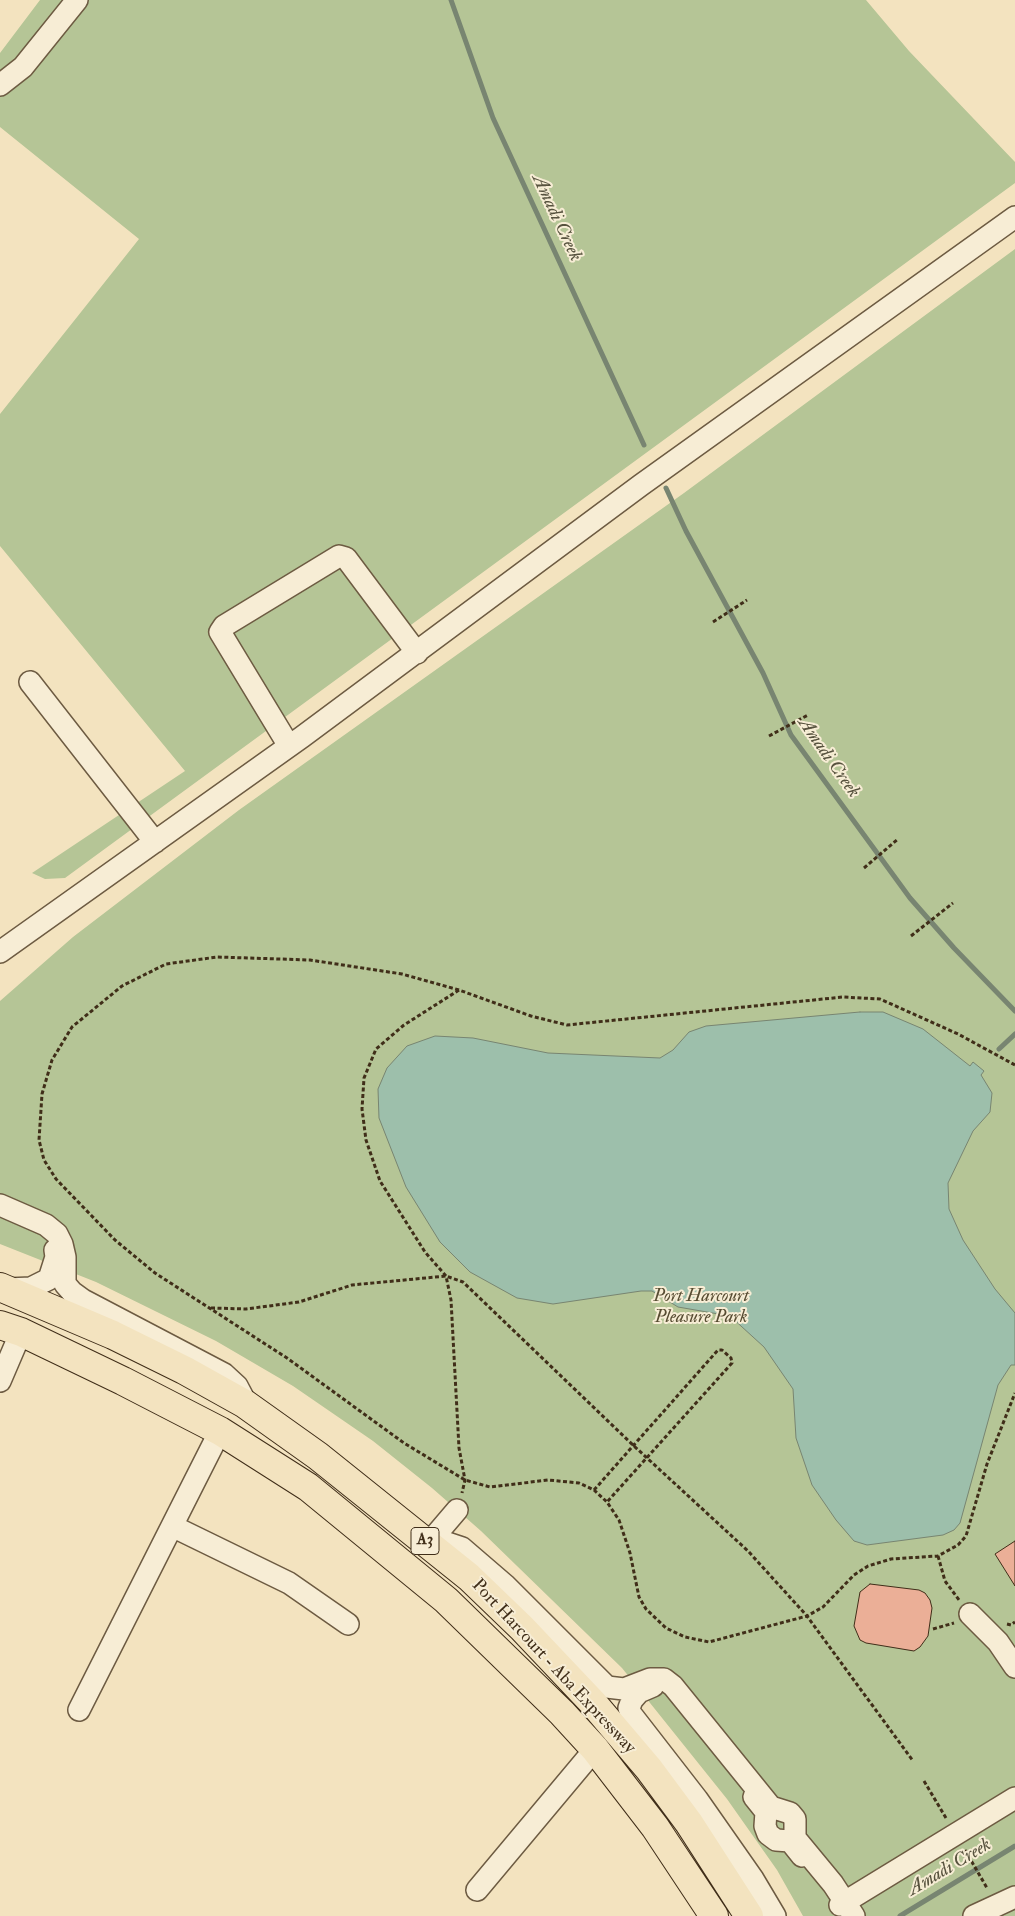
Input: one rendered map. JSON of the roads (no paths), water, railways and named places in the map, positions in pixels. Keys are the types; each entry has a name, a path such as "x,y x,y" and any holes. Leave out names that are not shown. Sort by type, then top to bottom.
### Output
{"highway":[{"name":"Port Harcourt - Aba Expressway","path":"2,1288 113,1335 184,1370 249,1407 318,1456 469,1577 522,1628 593,1703 649,1769 689,1823 749,1916"},
{"name":"Port Harcourt - Aba Expressway","path":"10,1328 173,1405 220,1431 308,1487 446,1600 595,1749 655,1827 714,1916"}],"street":[{"path":"0,85 23,67 77,0"},
{"path":"0,952 289,746 417,653 641,485 1015,217"},
{"path":"289,746 220,632 224,626 339,556 346,558 417,653"},
{"path":"30,682 155,842"},
{"path":"0,1206 46,1225 57,1234 65,1257 65,1284 72,1292 83,1300 224,1374 237,1386 249,1407"},
{"path":"0,1215 39,1231 49,1238 54,1246 56,1257 49,1278 44,1283 32,1288 2,1288"},
{"path":"0,1381 10,1328"},
{"path":"79,1710 220,1431"},
{"path":"428,1544 456,1510"},
{"path":"172,1526 290,1582 348,1624"},
{"path":"428,1544 444,1542 462,1548 505,1585 607,1687 624,1689 650,1679 664,1679 673,1686 768,1810 765,1826 768,1834 776,1840 792,1839 846,1910 1015,1798"},
{"path":"970,1614 998,1642 1015,1668"},
{"path":"768,1810 670,1692 662,1686 655,1686 646,1688 632,1700 629,1708 637,1724 696,1799 753,1879 775,1916"},
{"path":"478,1890 595,1749"},
{"path":"974,1916 1015,1897"}],"waterway":[{"name":"Amadi Creek","path":"451,0 493,118 644,445"},
{"name":"Amadi Creek","path":"666,488 686,531 763,673 791,735 910,898 954,948 1015,1011"},
{"name":"Amadi Creek","path":"999,1049 1015,1034"},
{"name":"Amadi Creek","path":"900,1916 1015,1846"}],"park label":[{"name":"Port Harcourt Pleasure Park","path":"701,1307"}]}
